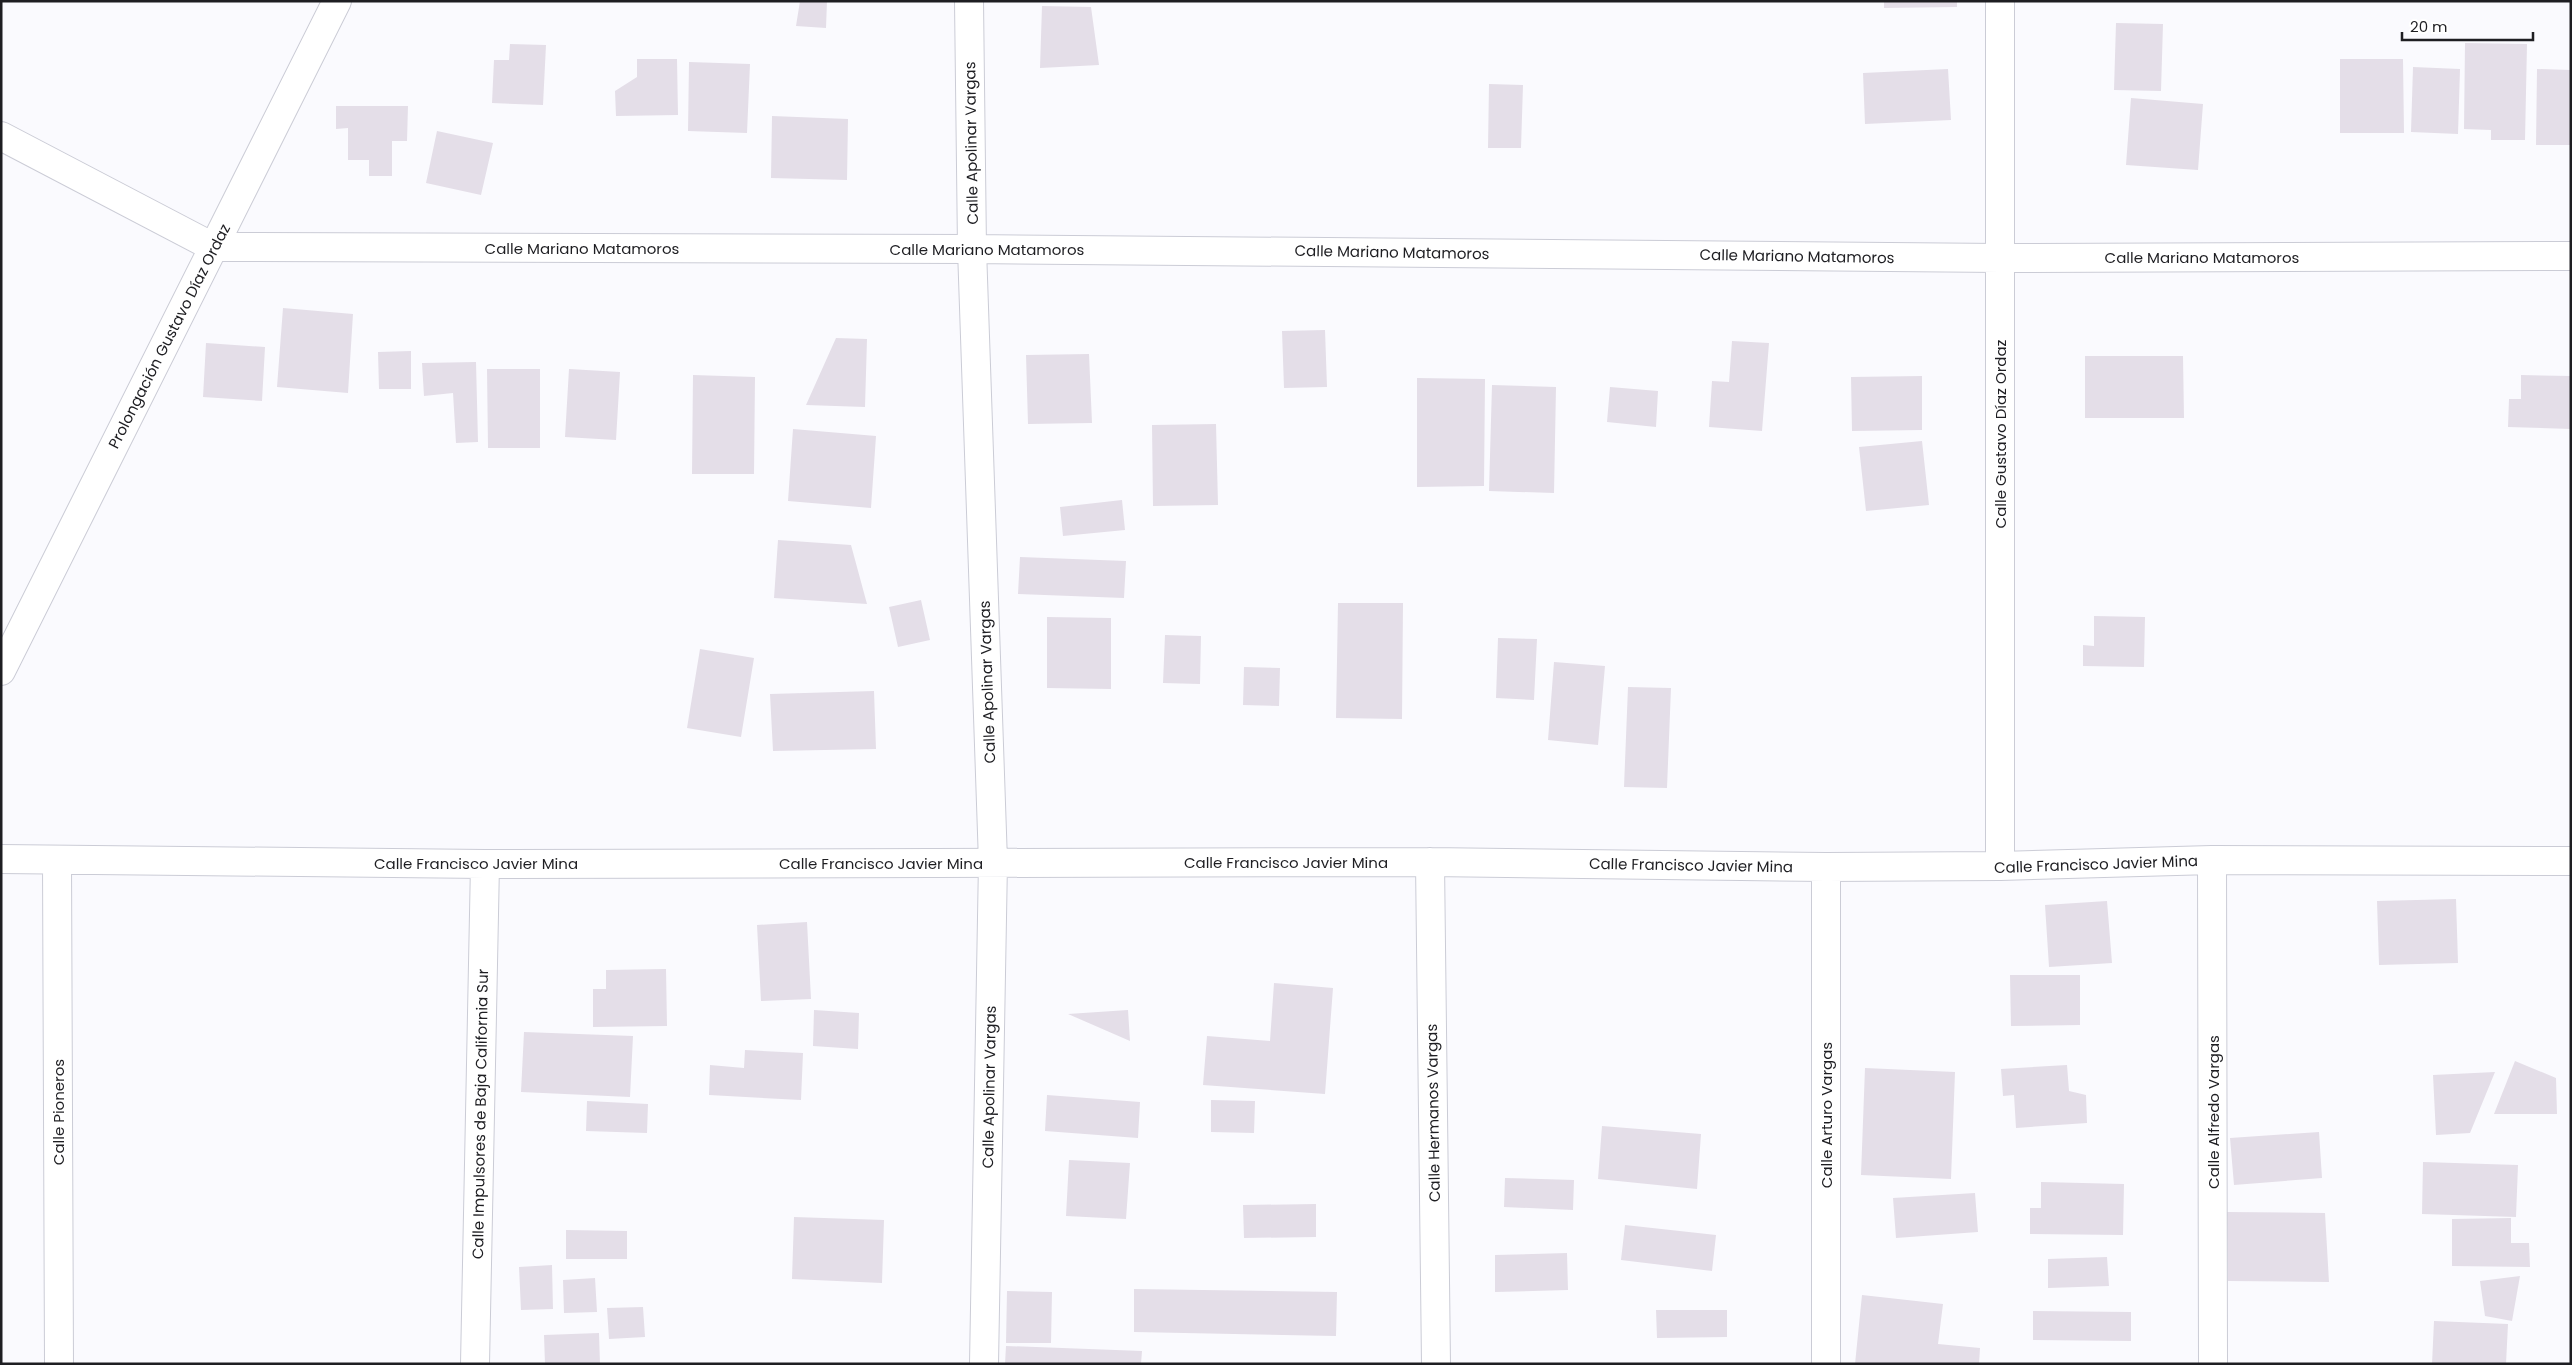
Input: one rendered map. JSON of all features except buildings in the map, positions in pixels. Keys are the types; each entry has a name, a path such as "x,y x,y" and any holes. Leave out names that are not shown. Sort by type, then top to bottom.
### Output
{"street":[{"name":"Prolongación Gustavo Díaz Ordaz","path":"1,671 336,1"},
{"name":"Calle Apolinar Vargas","path":"969,1 972,249 993,862 984,1364"},
{"name":"Calle Gustavo Díaz Ordaz","path":"2000,1 2000,866"},
{"path":"1,136 213,247"},
{"name":"Calle Mariano Matamoros","path":"213,247 972,249 2000,258 2571,256"},
{"name":"Calle Francisco Javier Mina","path":"1,859 485,864 1430,862 1826,867 2000,866 2212,860 2571,861"},
{"name":"Calle Alfredo Vargas","path":"2212,860 2213,1364"},
{"name":"Calle Pioneros","path":"57,861 59,1364"},
{"name":"Calle Hermanos Vargas","path":"1430,862 1436,1364"},
{"name":"Calle Impulsores de Baja California Sur","path":"475,1364 485,864"},
{"name":"Calle Arturo Vargas","path":"1826,867 1826,1364"}]}
